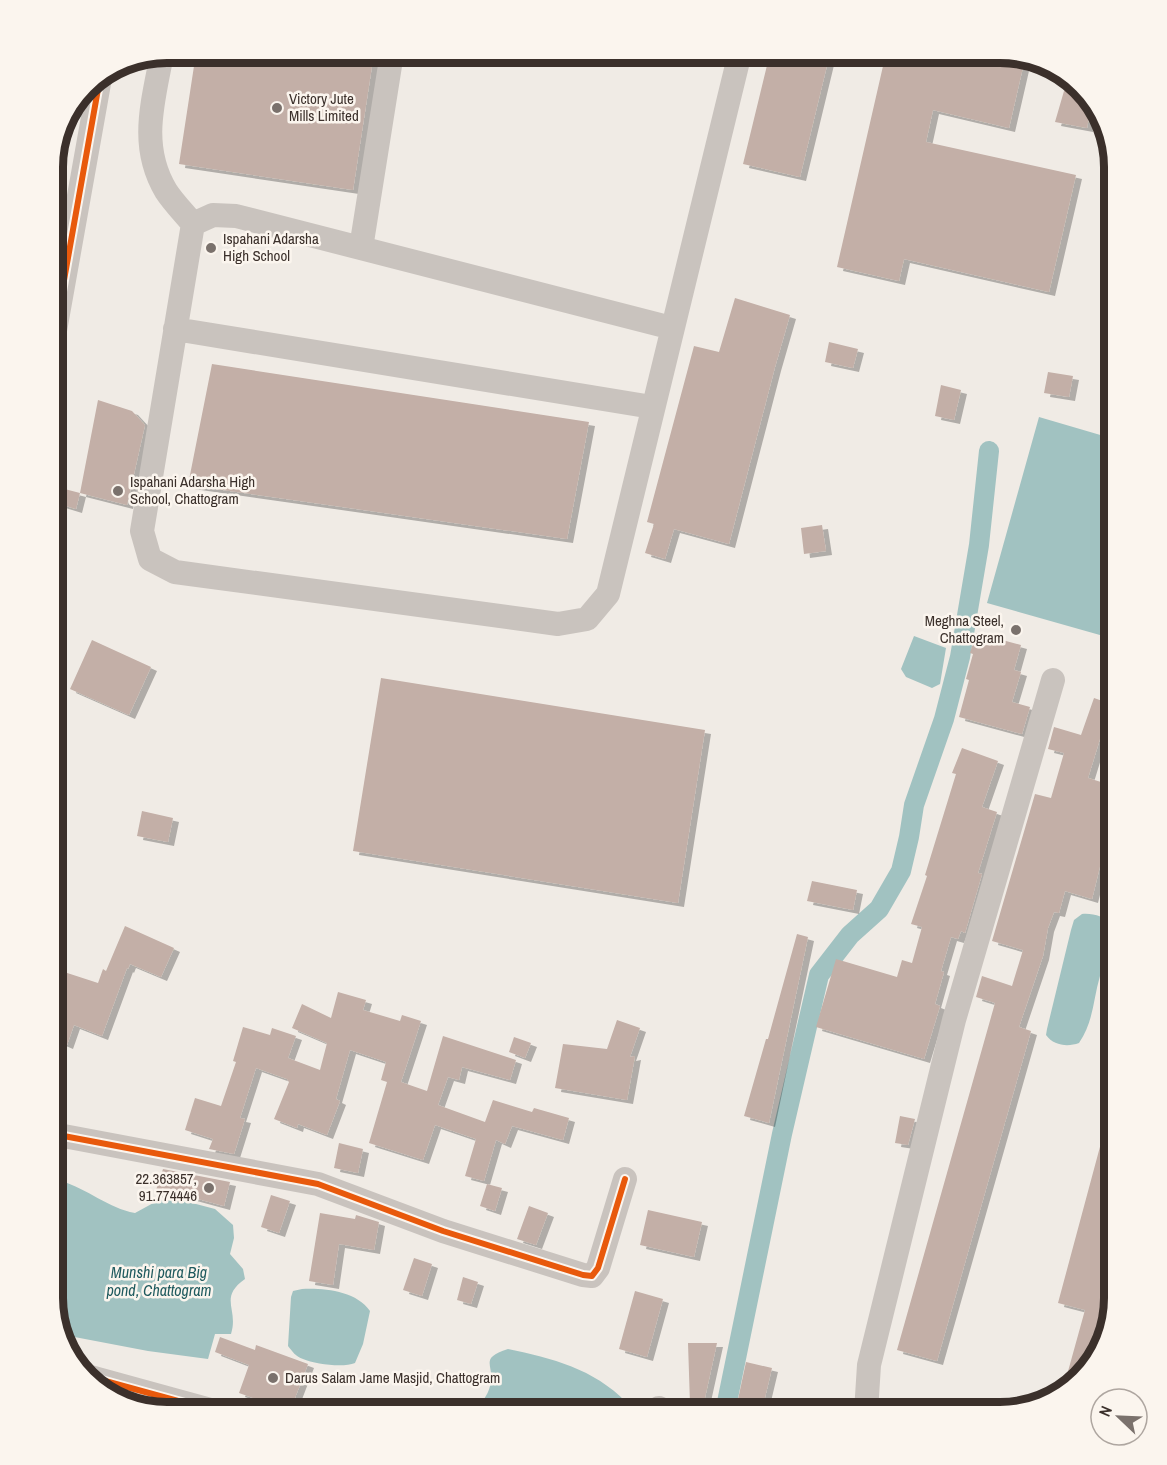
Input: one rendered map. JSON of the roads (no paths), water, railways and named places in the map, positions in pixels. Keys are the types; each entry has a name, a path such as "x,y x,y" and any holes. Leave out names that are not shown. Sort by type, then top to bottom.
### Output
{"street":[{"path":"361,248 390,63"},
{"path":"160,64 149,126 153,162 166,191 193,224 142,531 150,558 175,572 558,624 587,619 608,594 652,406 738,63"},
{"path":"63,286 98,89"},
{"path":"193,224 213,215 236,216 672,328"},
{"path":"175,329 652,406"},
{"path":"867,1402 869,1365 954,1020 1053,680"},
{"path":"63,1136 318,1184 443,1231 592,1276 598,1268 625,1179"},
{"path":"106,1381 179,1402"}],"water":[{"path":"89,98 88,108 72,125"},
{"path":"1039,417 1104,436 1104,636 987,603"},
{"path":"914,636 946,648 940,684 932,688 906,677 901,669"},
{"path":"1082,914 1104,919 1104,965 1084,1035 1079,1043 1061,1045 1046,1035 1074,920"},
{"name":"Munshi para Big pond, Chattogram","path":"63,1182 125,1211 135,1213 157,1201 168,1199 215,1209 233,1225 234,1238 230,1254 243,1269 245,1279 237,1286 231,1298 233,1325 231,1334 215,1334 208,1359 148,1351 71,1336 65,1318 63,1298"},
{"path":"302,1289 339,1292 357,1299 370,1311 363,1344 355,1363 336,1365 308,1361 294,1354 288,1346 291,1297 293,1291"},
{"path":"508,1349 540,1356 572,1367 600,1381 626,1402 483,1402 490,1386 490,1360"}],"waterway":[{"path":"727,1402 782,1134 819,975 850,935 879,909 901,871 914,805 944,719 960,657 979,545 989,451"}],"place":[{"name":"Victory Jute Mills Limited","path":"277,108"},
{"name":"Ispahani Adarsha High School","path":"211,248"},
{"name":"Ispahani Adarsha High School, Chattogram","path":"118,491"},
{"name":"Meghna Steel, Chattogram","path":"1016,630"},
{"name":"22.363857, 91.774446","path":"209,1188"},
{"name":"Darus Salam Jame Masjid, Chattogram","path":"273,1378"}]}
